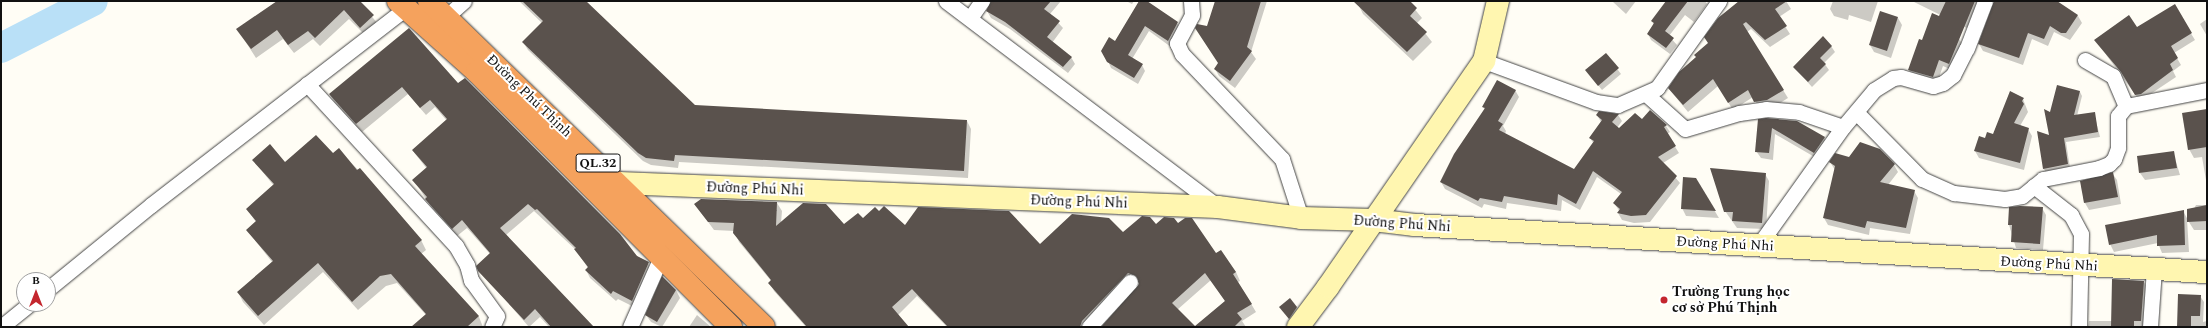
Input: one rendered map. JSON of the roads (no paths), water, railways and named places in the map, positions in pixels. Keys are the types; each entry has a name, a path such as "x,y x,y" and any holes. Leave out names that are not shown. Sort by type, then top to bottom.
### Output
{"highway":[{"name":"Đường Phú Thịnh","path":"429,1 619,183 764,327"},
{"name":"Đường Phú Thịnh","path":"402,5 477,72 730,327"}],"street":[{"path":"446,17 464,1"},
{"path":"946,1 1218,208"},
{"path":"970,18 982,1"},
{"path":"1190,1 1192,15 1177,43 1182,54 1282,159 1301,218"},
{"path":"1298,327 1328,287 1484,61 1498,1"},
{"path":"1484,61 1596,102 1618,105 1657,88 1719,1"},
{"path":"1758,246 1843,127 1874,90 1893,78 1901,77 1933,86 1943,83 1953,75 1985,1"},
{"path":"56,283 307,84 402,5"},
{"path":"2085,60 2113,76 2126,106"},
{"path":"307,84 456,246 467,265 471,280 497,316 492,327"},
{"path":"1856,112 1922,179 1954,193 2004,199 2022,196 2043,179 2055,175 2099,168 2109,164 2114,159 2118,148 2118,116 2126,106 2207,90"},
{"path":"1646,94 1685,129 1739,113 1766,109 1799,112 1843,127"},
{"path":"603,199 619,183"},
{"name":"Đường Phú Nhi","path":"619,183 1218,208 1301,218 1373,220 1415,225 2082,266 2207,272"},
{"path":"2034,186 2072,215 2081,234 2082,266 2079,327"},
{"path":"630,327 661,257"},
{"path":"2150,327 2154,269"},
{"path":"1089,327 1130,282"},
{"path":"1,327 20,312"}],"waterway":[{"path":"1,48 93,1"}],"place":[{"name":"Trường Trung học cơ sở Phú Thịnh","path":"1664,300"}]}
